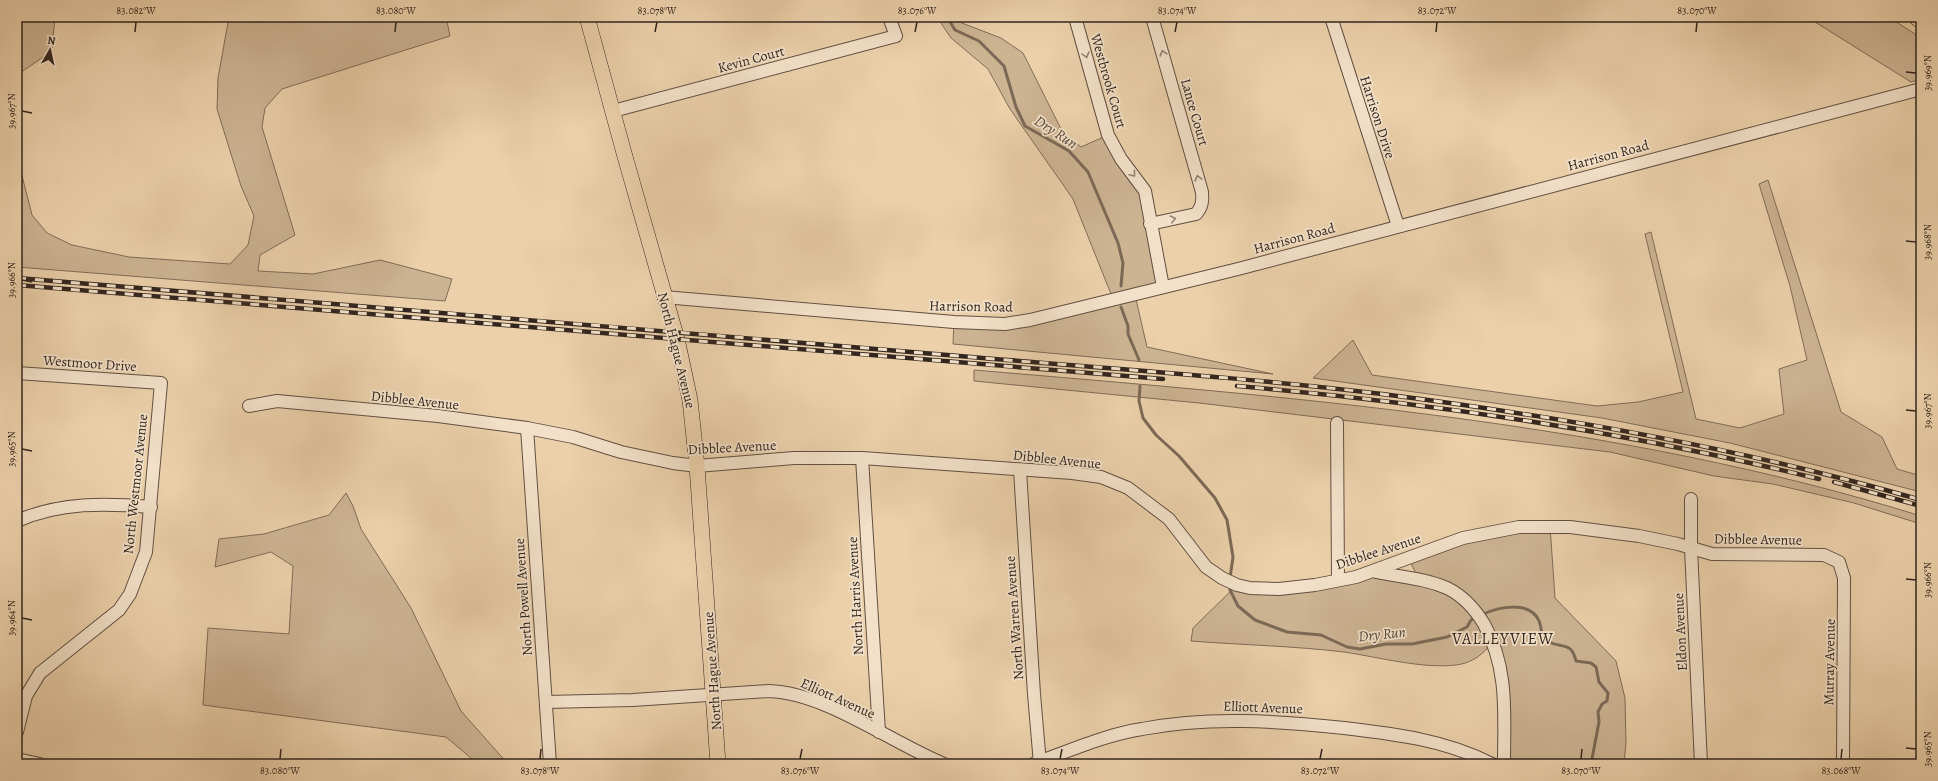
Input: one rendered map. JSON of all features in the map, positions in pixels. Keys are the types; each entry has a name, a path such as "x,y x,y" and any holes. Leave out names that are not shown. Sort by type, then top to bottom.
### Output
{"highway":[{"path":"1917,17 1921,20"}],"main road":[{"name":"North Hague Avenue","path":"587,17 664,297 677,339 690,400 697,466 718,764"}],"street":[{"name":"Kevin Court","path":"613,111 896,36 889,17"},
{"name":"Westbrook Court","path":"1075,17 1108,135 1121,158 1144,191 1163,287"},
{"name":"Lance Court","path":"1150,224 1196,214 1203,201 1202,192 1152,17"},
{"name":"Harrison Drive","path":"1331,17 1398,226"},
{"name":"Harrison Road","path":"664,297 940,321 1005,324 1054,315 1238,269 1921,89"},
{"name":"Westmoor Drive","path":"17,373 161,383"},
{"name":"North Westmoor Avenue","path":"17,732 26,696 40,673 119,610 130,594 146,552 161,383"},
{"name":"Dibblee Avenue","path":"248,406 277,401 438,416 527,428 573,437 621,452 673,463 697,466 794,458 862,458 1072,473 1101,477 1128,488 1169,519 1206,567 1222,578 1237,585 1250,588 1279,589 1338,580 1375,571 1463,538 1518,527 1550,526 1578,528 1639,536 1712,554 1824,555 1839,562"},
{"path":"1337,423 1338,580"},
{"name":"North Powell Avenue","path":"527,428 550,764"},
{"name":"North Harris Avenue","path":"862,458 879,732"},
{"name":"North Warren Avenue","path":"1020,470 1038,763"},
{"name":"Eldon Avenue","path":"1691,499 1691,548 1701,764"},
{"path":"17,521 72,505 99,504 151,507"},
{"name":"Murray Avenue","path":"1839,562 1842,569 1845,588 1843,764"},
{"path":"1375,571 1418,579 1448,589 1462,596 1478,615 1493,642 1502,676 1504,764"},
{"name":"Elliott Avenue","path":"546,702 633,700 769,690 796,694 816,702 944,764"},
{"name":"Elliott Avenue","path":"1038,763 1114,735 1140,729 1207,720 1244,720 1306,724 1398,734 1450,746 1492,764"},
{"path":"17,759 40,764"}],"shaded area":[{"path":"17,17 55,17 52,48 46,55 17,75"},
{"path":"229,17 446,17 450,36 282,89 265,108 262,127 295,235 260,255 258,271 313,274 380,260 452,279 445,301 17,267 17,156 32,215 47,233 72,245 129,257 230,264 248,245 254,216 241,186 217,109 218,78"},
{"path":"937,17 953,17 954,20 1001,38 1023,53 1063,133 1081,147 1108,135 1141,184 1163,287 1135,295 1147,347 1273,374 953,344 954,322 980,324 1113,299 1073,199 1010,109 988,69 951,38"},
{"path":"1807,17 1889,17 1921,38 1921,79 1911,82"},
{"path":"1768,180 1841,412 1882,437 1897,469 1921,476 1921,492 1730,443 1602,418 1313,378 1353,340 1372,375 1597,406 1638,402 1683,392 1645,234 1651,232 1696,419 1740,428 1784,414 1779,369 1807,360 1790,286 1759,184"},
{"path":"974,370 1333,403 1571,435 1689,457 1806,484 1921,516 1921,524 1854,503 1773,484 1714,476 1610,452 1199,403 974,381"},
{"path":"346,493 353,506 361,529 411,608 461,711 508,764 478,764 446,737 203,705 208,628 289,634 293,566 271,552 215,567 219,539 264,534 329,515"},
{"path":"1550,526 1555,598 1616,661 1625,698 1626,743 1624,764 1504,764 1493,642 1473,660 1462,664 1443,666 1400,662 1325,650 1191,641 1193,628 1237,585 1250,588 1375,571 1418,578 1409,559 1463,538"}],"waterway":[{"name":"Dry Run","path":"947,17 955,30 979,41 1004,66 1016,107 1025,126 1069,151 1088,172 1118,243 1123,263 1121,286"},
{"name":"Dry Run","path":"1121,307 1128,326 1128,334 1139,360"},
{"name":"Dry Run","path":"1140,386 1139,401 1143,418 1156,435 1179,456 1215,498 1227,520 1233,557 1230,578"},
{"name":"Dry Run","path":"1230,586 1230,590 1238,606 1255,620 1287,632 1321,635 1347,647 1360,649 1386,644 1412,644 1447,637 1467,627 1471,620 1476,617"},
{"name":"Dry Run","path":"1481,615 1488,612 1513,607 1529,610 1535,614 1539,621 1542,636 1546,640 1569,648 1572,651 1576,661 1591,663 1596,667 1599,682 1608,693 1607,701 1602,704 1598,712 1599,722 1591,764"}],"railway":[{"path":"17,278 1171,373 1382,394 1518,413 1654,436 1788,465 1921,500"},
{"path":"17,285 1163,379"},
{"path":"1237,386 1384,401 1530,421 1675,447 1819,479"},
{"path":"1834,482 1921,506"}],"district":[{"name":"VALLEYVIEW","path":"1503,638"}]}
